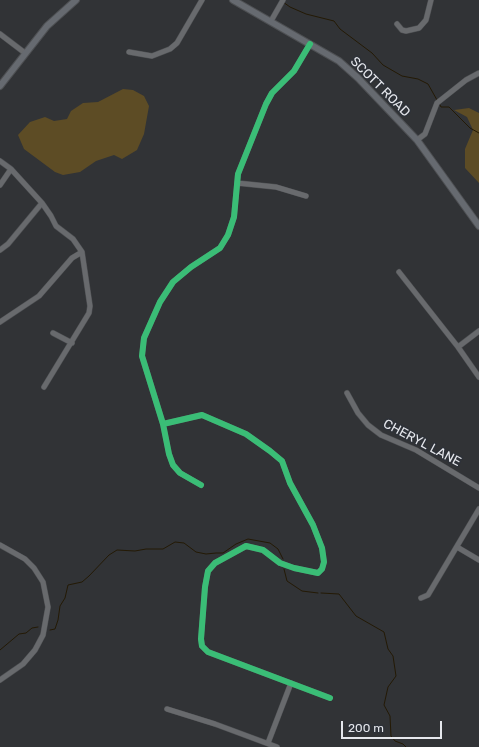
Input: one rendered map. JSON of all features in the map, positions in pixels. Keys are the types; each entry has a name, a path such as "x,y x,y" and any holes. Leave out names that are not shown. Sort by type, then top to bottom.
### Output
{"main road":[{"path":"0,86 51,22 76,0"},
{"name":"SCOTT ROAD","path":"232,0 339,61 358,78 417,140 479,226"}],"street":[{"path":"130,52 152,56 170,49 177,42 202,0"},
{"path":"397,24 402,30 406,31 419,28 426,20 431,0"},
{"path":"271,21 282,1"},
{"path":"0,34 25,53"},
{"path":"201,486 180,473 173,465 169,454 163,424 142,356 144,338 160,302 172,282 191,267 220,248 228,235 234,217 237,182 241,164 266,104 272,93 294,71 310,44"},
{"path":"417,140 425,134 439,102 466,80 479,73"},
{"path":"0,161 11,169 42,204 56,226 74,239 82,252 90,306 89,313 44,387"},
{"path":"0,185 11,169"},
{"path":"237,182 276,187 306,196"},
{"path":"0,250 8,244 42,204"},
{"path":"0,322 39,296 72,258 82,252"},
{"path":"399,272 458,347 479,377"},
{"path":"458,347 479,331"},
{"path":"53,333 72,343"},
{"name":"CHERYL LANE","path":"347,393 358,413 368,425 381,436 416,450 479,488"},
{"path":"163,424 202,415 246,434 270,450 282,461 290,483 313,525 322,548 324,562 318,573 287,566 263,550 246,546 215,563 208,571 201,639 202,646 208,652 330,698"},
{"path":"421,598 428,595 479,509"},
{"path":"0,546 25,559 34,568 43,582 48,607 43,635 35,650 23,664 0,680"},
{"path":"457,547 479,560"},
{"path":"268,743 291,684"},
{"path":"167,709 277,747"}],"shaded area":[{"path":"123,89 133,90 144,96 149,106 144,134 137,150 122,159 114,155 96,161 80,172 63,175 55,172 24,149 18,135 30,122 45,117 54,121 67,119 71,111 83,103 98,102"},
{"path":"469,108 479,113 479,183 465,168 465,149 473,130 467,117 454,110"}],"waterway":[{"path":"283,2 306,14 334,21 340,29 372,53 383,65 402,76 418,79 428,84 437,100"},
{"path":"440,105 441,107 449,107 470,128 479,133"},
{"path":"50,630 55,629 60,606 65,598 68,585 82,582 109,555 117,550 135,551 146,549 163,549 175,542 184,543 196,552 206,554 223,553 236,544 248,539 270,543 278,549 283,559"},
{"path":"284,569 287,581 302,591 318,593"},
{"path":"321,593 339,594 356,616 384,632 388,649 393,656 396,676 388,687 384,705 390,716 391,736 395,741 406,747"},
{"path":"0,650 19,634 26,633 32,628 38,627"}],"cycle path":[{"path":"201,485 180,473 173,465 169,454 163,424 142,356 144,338 160,302 173,282 191,267 220,248 228,235 234,217 238,174 266,104 272,93 294,71 310,44"},
{"path":"163,424 202,415 246,434 282,461 290,483 313,525 322,548 324,562 322,569 318,573 294,568 280,563 263,550 246,546 215,563 208,571 205,587 201,639 202,646 208,652 330,698"}]}
